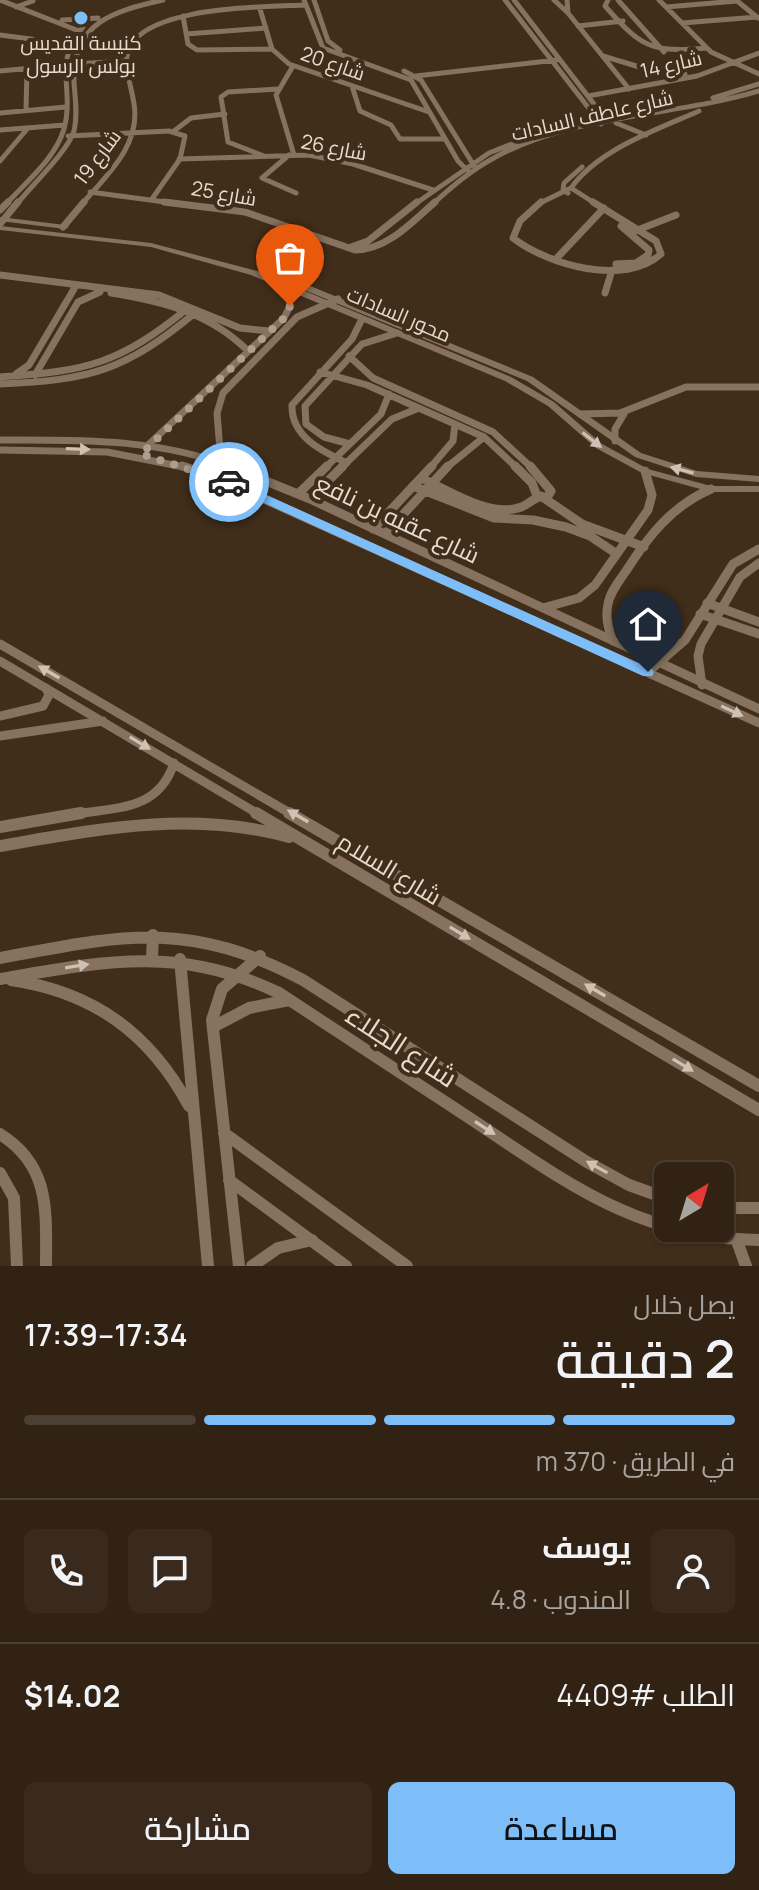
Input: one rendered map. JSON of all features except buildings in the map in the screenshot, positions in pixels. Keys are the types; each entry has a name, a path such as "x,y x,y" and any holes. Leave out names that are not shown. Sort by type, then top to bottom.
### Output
{"street":[{"path":"0,0 81,29"},
{"path":"1,220 61,136 66,107 64,65 69,44 81,29 98,18 147,0"},
{"path":"1,220 72,136 77,118 73,64 77,44 97,23 125,10 163,0"},
{"path":"314,0 334,47 414,79 473,171"},
{"path":"505,0 588,96 606,122"},
{"path":"514,0 606,122 643,134 715,104"},
{"path":"554,0 629,89"},
{"path":"567,0 568,13"},
{"path":"608,0 605,6 640,46 664,52 706,48"},
{"path":"618,0 664,52"},
{"path":"659,0 706,48 732,64 759,74"},
{"path":"666,7 736,0 758,17"},
{"path":"14,4 33,1"},
{"path":"14,4 81,29"},
{"path":"0,71 128,61 135,37 150,27 183,16 306,6 318,11"},
{"path":"306,6 323,48 414,79 558,62"},
{"name":"شارع 20","path":"260,9 272,49 293,66 429,112"},
{"path":"183,16 190,46 202,52 272,49"},
{"path":"682,23 758,17"},
{"path":"62,20 98,18"},
{"path":"578,26 636,20"},
{"path":"311,22 321,21"},
{"path":"186,34 266,28"},
{"path":"0,35 69,44"},
{"name":"شارع 14","path":"588,96 697,76 759,53"},
{"path":"603,56 646,69 697,76"},
{"name":"شارع 19","path":"63,227 125,151 134,133 128,61"},
{"path":"293,66 278,89 277,102 291,155 262,178 296,193"},
{"path":"26,110 27,69"},
{"path":"414,79 445,139 463,167 473,171"},
{"name":"شارع عاطف السادات","path":"348,248 363,250 377,247 493,158 606,122 759,84"},
{"path":"352,86 360,111 391,125 400,139 445,139"},
{"path":"264,156 228,142 221,97 224,94 278,89"},
{"name":"شارع عاطف السادات","path":"606,122 715,104 759,91"},
{"path":"0,113 66,107"},
{"path":"567,189 547,197 513,230 513,238 520,246 612,270 640,268 658,260 660,248 567,189 564,183 573,173 686,109"},
{"path":"61,136 174,131 191,118 225,114"},
{"path":"0,130 65,125"},
{"path":"0,160 28,128"},
{"path":"152,199 188,141 174,131"},
{"name":"شارع عاطف السادات","path":"348,248 368,241 470,162 535,135"},
{"path":"484,154 493,158"},
{"name":"شارع 26","path":"179,159 203,161 291,155 339,160 433,190"},
{"name":"شارع 25","path":"90,192 261,215 348,248"},
{"path":"557,258 602,210"},
{"path":"635,231 676,215"},
{"name":"محور السادات","path":"1,220 191,248 530,379 615,441 666,466 727,478 759,479"},
{"name":"محور السادات","path":"1,220 173,250 223,262 294,286"},
{"path":"557,258 607,264 636,263 648,255 649,250 635,231"},
{"path":"605,293 612,270"},
{"path":"0,280 132,290 240,328 269,331"},
{"path":"0,280 153,300 192,310 231,334 248,351"},
{"path":"141,454 290,309 294,286"},
{"path":"12,377 29,365 74,289"},
{"path":"35,375 78,302 100,292"},
{"path":"211,475 221,463 217,413 223,393 297,317 334,302"},
{"name":"محور السادات","path":"334,302 362,319 530,391 599,446 645,471 711,489 759,489"},
{"path":"0,377 80,372 116,361 192,310"},
{"path":"0,384 53,382 111,371 145,355 192,310"},
{"path":"347,463 335,458 295,428 289,417 292,405 357,332 362,319"},
{"path":"350,444 313,432 303,415 305,406 349,356 372,339 397,333"},
{"path":"349,356 373,378 493,432 547,482 551,491 520,513 483,515 413,486"},
{"path":"320,372 389,394 484,437 532,483 542,497 582,524 644,547"},
{"path":"580,414 624,414 677,389 700,385 759,387"},
{"path":"298,494 381,414 389,394"},
{"path":"310,499 392,419 419,408"},
{"path":"615,441 615,429 624,414"},
{"path":"373,529 453,441 455,424"},
{"path":"385,534 459,454 484,437"},
{"name":"شارع عقبه بن نافع","path":"0,440 84,438 149,444 221,463 310,499 759,709"},
{"name":"شارع عقبه بن نافع","path":"0,450 77,449 141,454 211,475 759,723"},
{"path":"543,608 561,605 588,592 617,554 648,510 652,495 645,471"},
{"path":"421,478 490,506 590,536 617,554"},
{"path":"613,641 606,626 605,610 610,596 664,516 680,503 711,489"},
{"path":"648,672 656,661 687,637 732,562 759,549"},
{"path":"697,695 704,683 698,656 715,619 740,577 759,563"},
{"path":"707,603 759,622"},
{"path":"700,614 759,634"},
{"name":"شارع السلام","path":"0,644 759,1086"},
{"name":"شارع السلام","path":"0,661 759,1110"},
{"path":"0,716 43,706 49,695 46,688"},
{"path":"0,736 103,721"},
{"path":"0,827 146,801 167,785 174,763"},
{"path":"0,846 126,826 183,822 249,827 312,845 324,831"},
{"path":"152,958 153,935"},
{"name":"شارع الجلاء","path":"0,958 115,936 153,935 208,939 260,956 587,1162 629,1185 654,1194"},
{"path":"239,1266 213,1027 218,996 260,956"},
{"name":"شارع الجلاء","path":"0,979 113,960 152,958 180,959 241,974 289,1000 611,1209 675,1233 737,1241 759,1240"},
{"path":"180,959 208,1266"},
{"path":"0,979 63,990 121,1020 163,1061 193,1115"},
{"path":"213,1027 249,1008 289,1000"},
{"path":"224,1133 407,1266"},
{"path":"0,1134 27,1153 40,1177 44,1196 46,1266"},
{"path":"0,1173 14,1198 17,1266"},
{"path":"229,1180 346,1266"},
{"path":"734,1208 759,1208"},
{"path":"252,1266 278,1248 312,1240"},
{"path":"737,1241 746,1266"}],"way so far":[{"path":"229,482 141,454 284,318 290,306"}],"place":[{"name":"كنيسة القديس بولس الرسول","path":"81,18"}],"route":[{"path":"229,482 648,672"}]}
